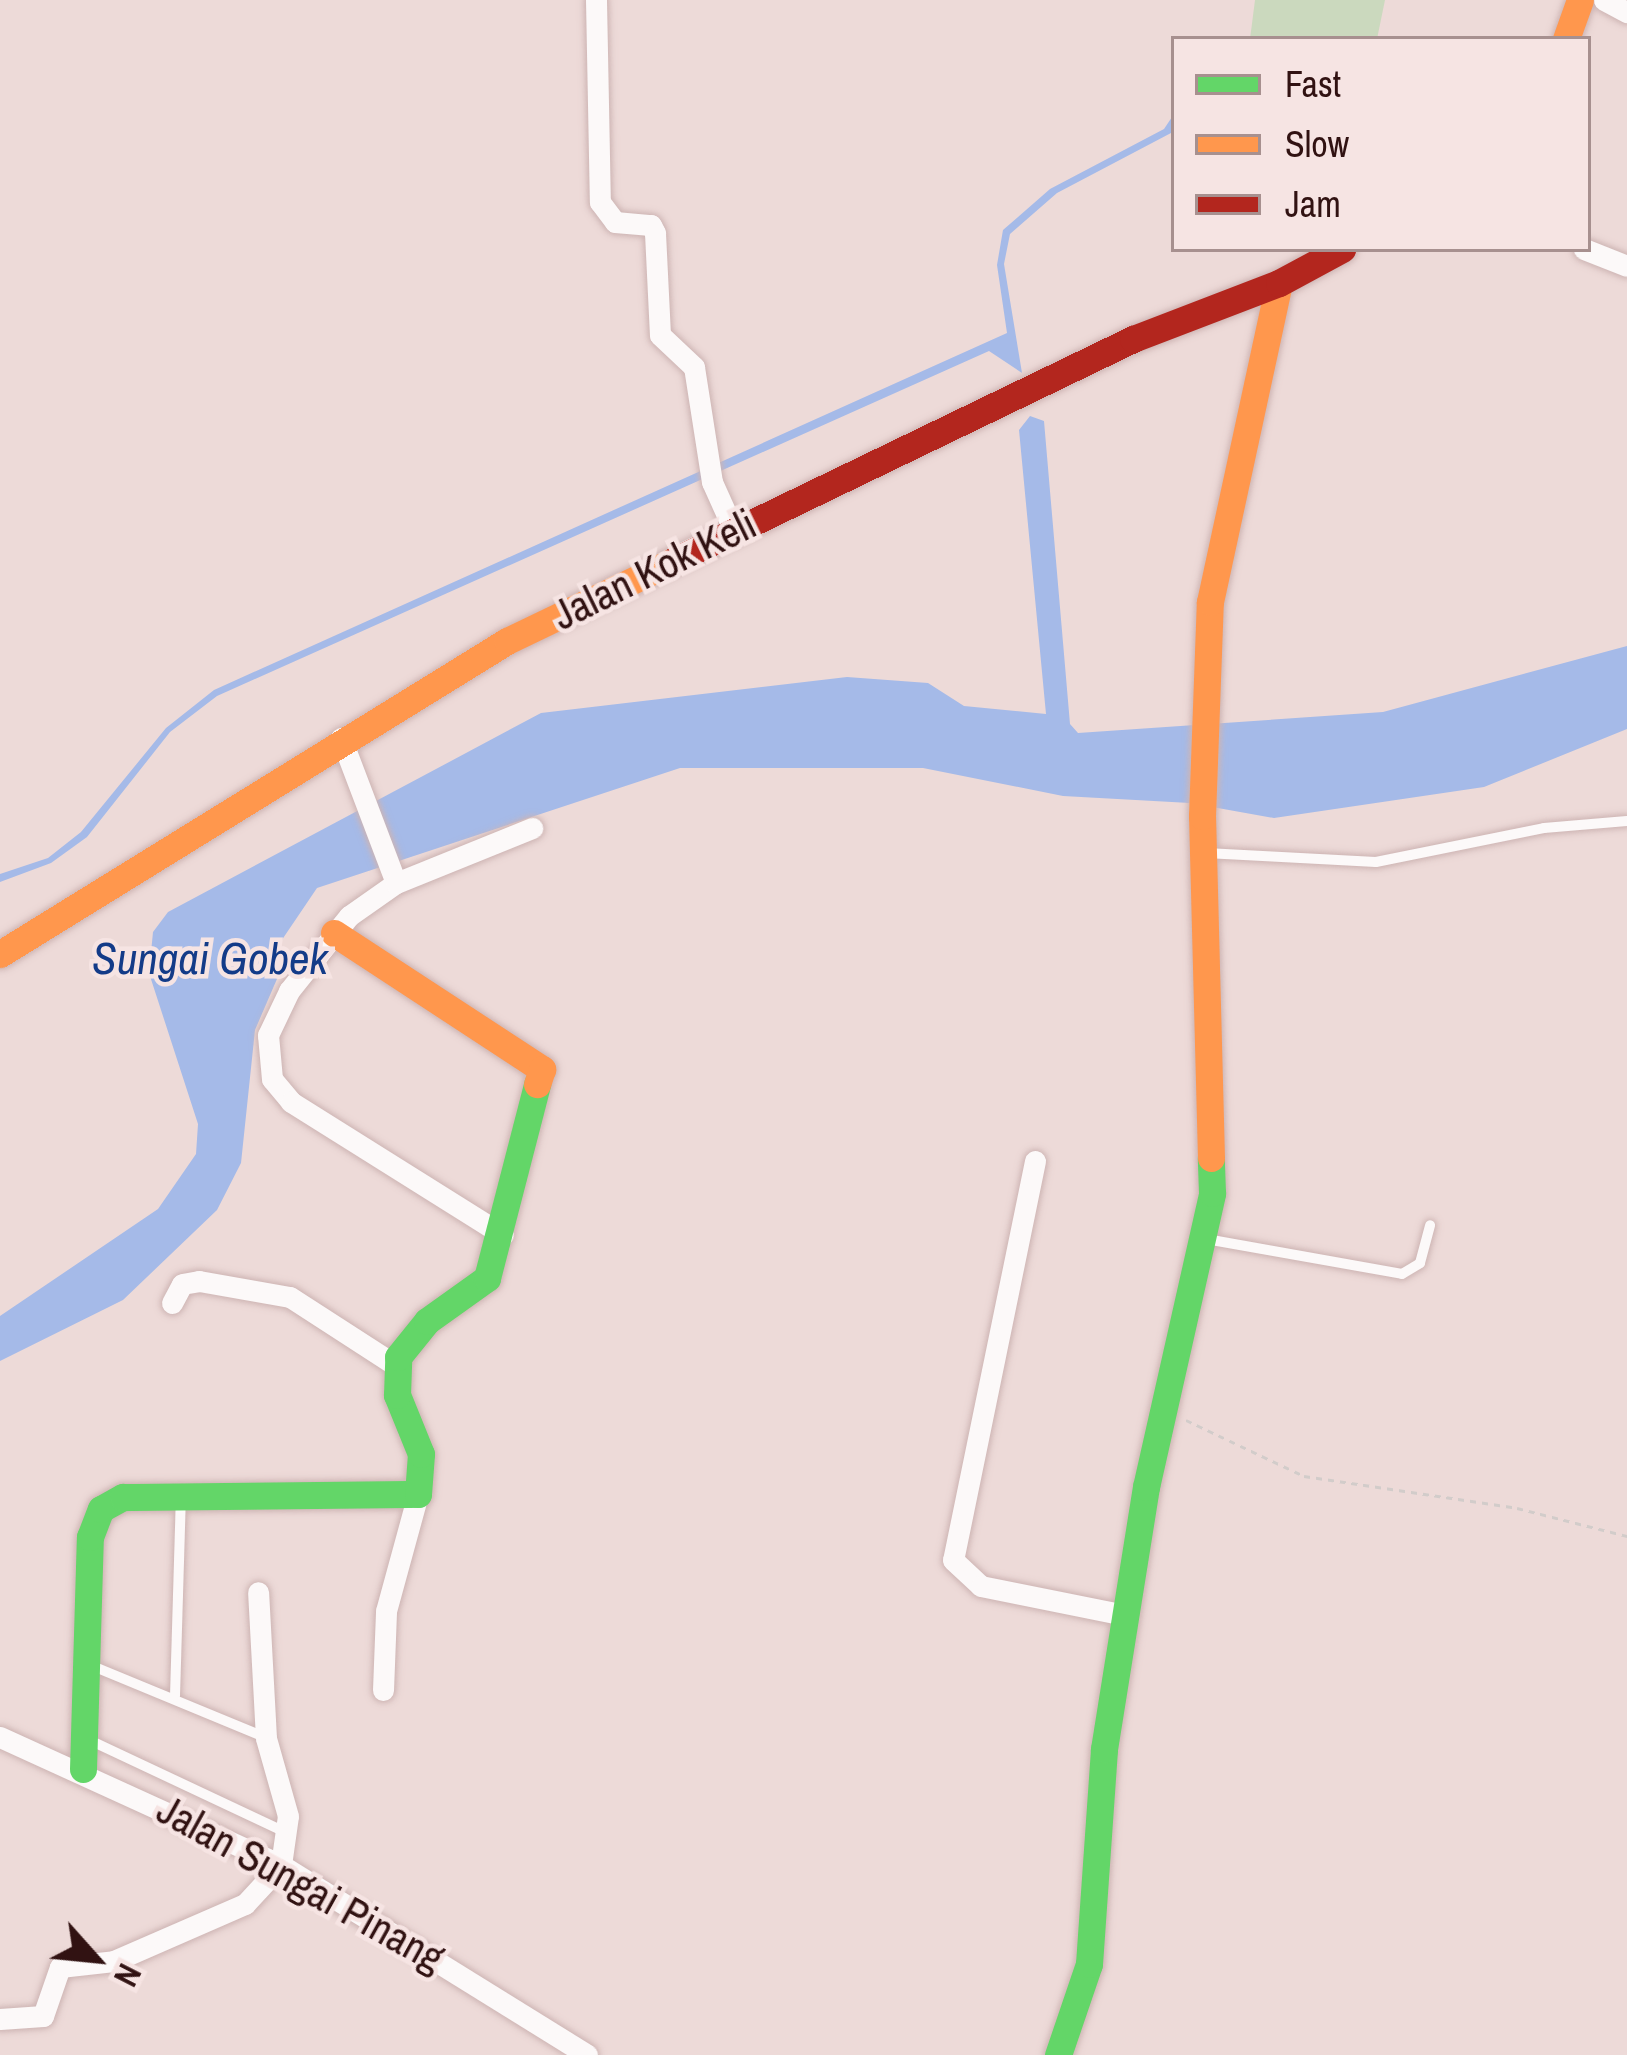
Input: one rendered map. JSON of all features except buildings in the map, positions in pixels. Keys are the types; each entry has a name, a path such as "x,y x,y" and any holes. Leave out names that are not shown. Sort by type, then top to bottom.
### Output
{"street":[{"path":"596,0 599,202 615,222 652,225 653,310 660,335 694,367 712,482 734,531"},
{"path":"1567,36 1580,0"},
{"path":"1604,0 1627,12"},
{"name":"Jalan Kok Keli","path":"7,943 345,750 507,640 1133,339 1280,283 1337,252"},
{"path":"1591,252 1627,266"},
{"path":"1058,2055 1089,1964 1104,1749 1125,1616 1162,1409 1206,1239 1214,1111 1202,816 1204,694 1221,537 1280,283"},
{"path":"345,750 393,874"},
{"path":"503,1235 291,1102 272,1079 271,1024 334,933 393,874 532,828"},
{"path":"334,933 538,1062 542,1077 516,1146 503,1235 487,1278 427,1321 395,1365 400,1406 421,1454 418,1493 386,1611 382,1690"},
{"path":"1036,1161 953,1560 981,1586 1125,1616"},
{"path":"172,1303 182,1284 199,1281 290,1298 395,1365"},
{"path":"82,1769 94,1521 123,1497 418,1493"},
{"path":"0,2019 43,2016 60,1967 114,1960 245,1904 281,1864 288,1834 266,1738 258,1592"},
{"name":"Jalan Sungai Pinang","path":"0,1737 82,1769 281,1864 562,2048 587,2055"}],"lane":[{"path":"1206,853 1392,861 1544,828 1627,821"},
{"path":"1206,1239 1402,1274 1420,1263 1430,1226"},
{"path":"175,1696 181,1496"},
{"path":"90,1665 175,1696 266,1738"},
{"path":"85,1738 288,1834"}],"path":[{"path":"1162,1409 1276,1468 1517,1508 1627,1536"}],"green space":[{"path":"1255,0 1385,0 1378,36 1250,36"}],"water":[{"name":"Sungai Gobek","path":"1171,118 1171,133 1057,193 1010,234 1004,264 1022,373 989,351 217,696 170,732 87,837 51,863 0,882 0,874 48,858 81,832 166,728 214,690 1007,333 997,265 1003,230 1050,189 1164,129"},
{"name":"Sungai Gobek","path":"1030,416 1044,421 1070,724 1078,733 1383,712 1627,646 1627,729 1484,787 1274,818 1190,803 1063,796 923,768 680,768 317,888 271,956 280,972 255,1030 241,1163 217,1210 123,1300 0,1361 0,1316 158,1209 196,1154 198,1124 149,973 153,932 168,912 541,713 847,677 928,683 964,706 1046,714 1019,430"}],"traffic: fast":[{"path":"83,1769 90,1537 101,1509 123,1497 418,1494 421,1454 397,1395 398,1357 427,1321 487,1278 537,1084"},
{"path":"1058,2055 1089,1964 1104,1749 1146,1487 1212,1193 1211,1158"}],"traffic: slow":[{"path":"1567,36 1580,0"},
{"path":"1211,1158 1202,816 1210,602 1279,283"},
{"path":"0,954 507,641 675,560"},
{"path":"334,933 542,1069 537,1084"}],"traffic: jam":[{"path":"675,560 1133,339 1279,283 1336,252"}]}
